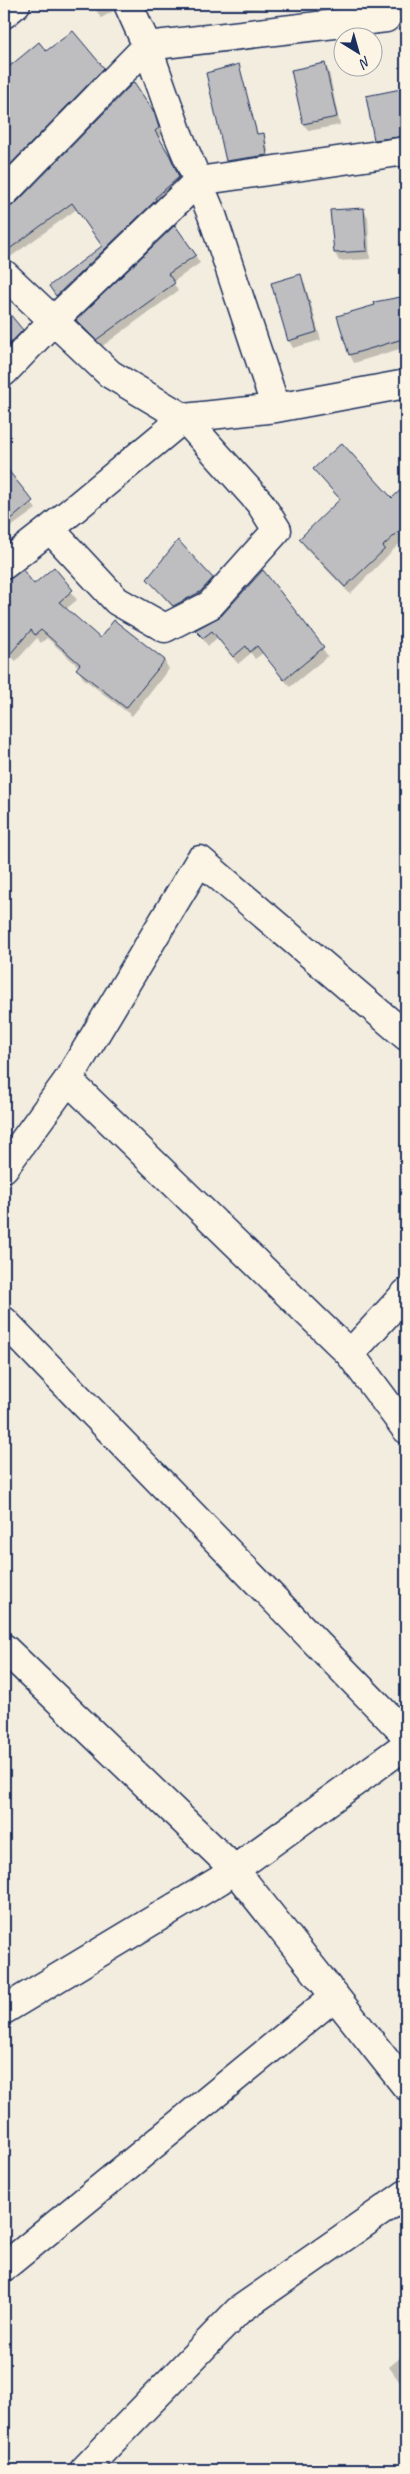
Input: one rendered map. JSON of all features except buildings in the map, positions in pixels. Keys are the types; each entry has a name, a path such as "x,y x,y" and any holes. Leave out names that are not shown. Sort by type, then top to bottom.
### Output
{"street":[{"path":"4,14 16,4"},
{"path":"128,4 147,46 178,134 212,215 276,408"},
{"path":"4,194 147,46 386,18 384,4"},
{"path":"4,372 53,321 198,181 406,151"},
{"path":"4,274 110,374 184,418 260,503 277,530 210,605 165,628 118,601 50,529"},
{"path":"4,564 50,529 184,418 276,408 406,384"},
{"path":"4,1168 68,1080 200,860 406,1036"},
{"path":"68,1080 350,1354 406,1429"},
{"path":"350,1354 406,1293"},
{"path":"4,1321 406,1735"},
{"path":"4,1648 234,1869 406,2086"},
{"path":"4,2010 234,1869 406,1745"},
{"path":"4,2267 334,1996"},
{"path":"84,2470 238,2311 406,2194"}]}
